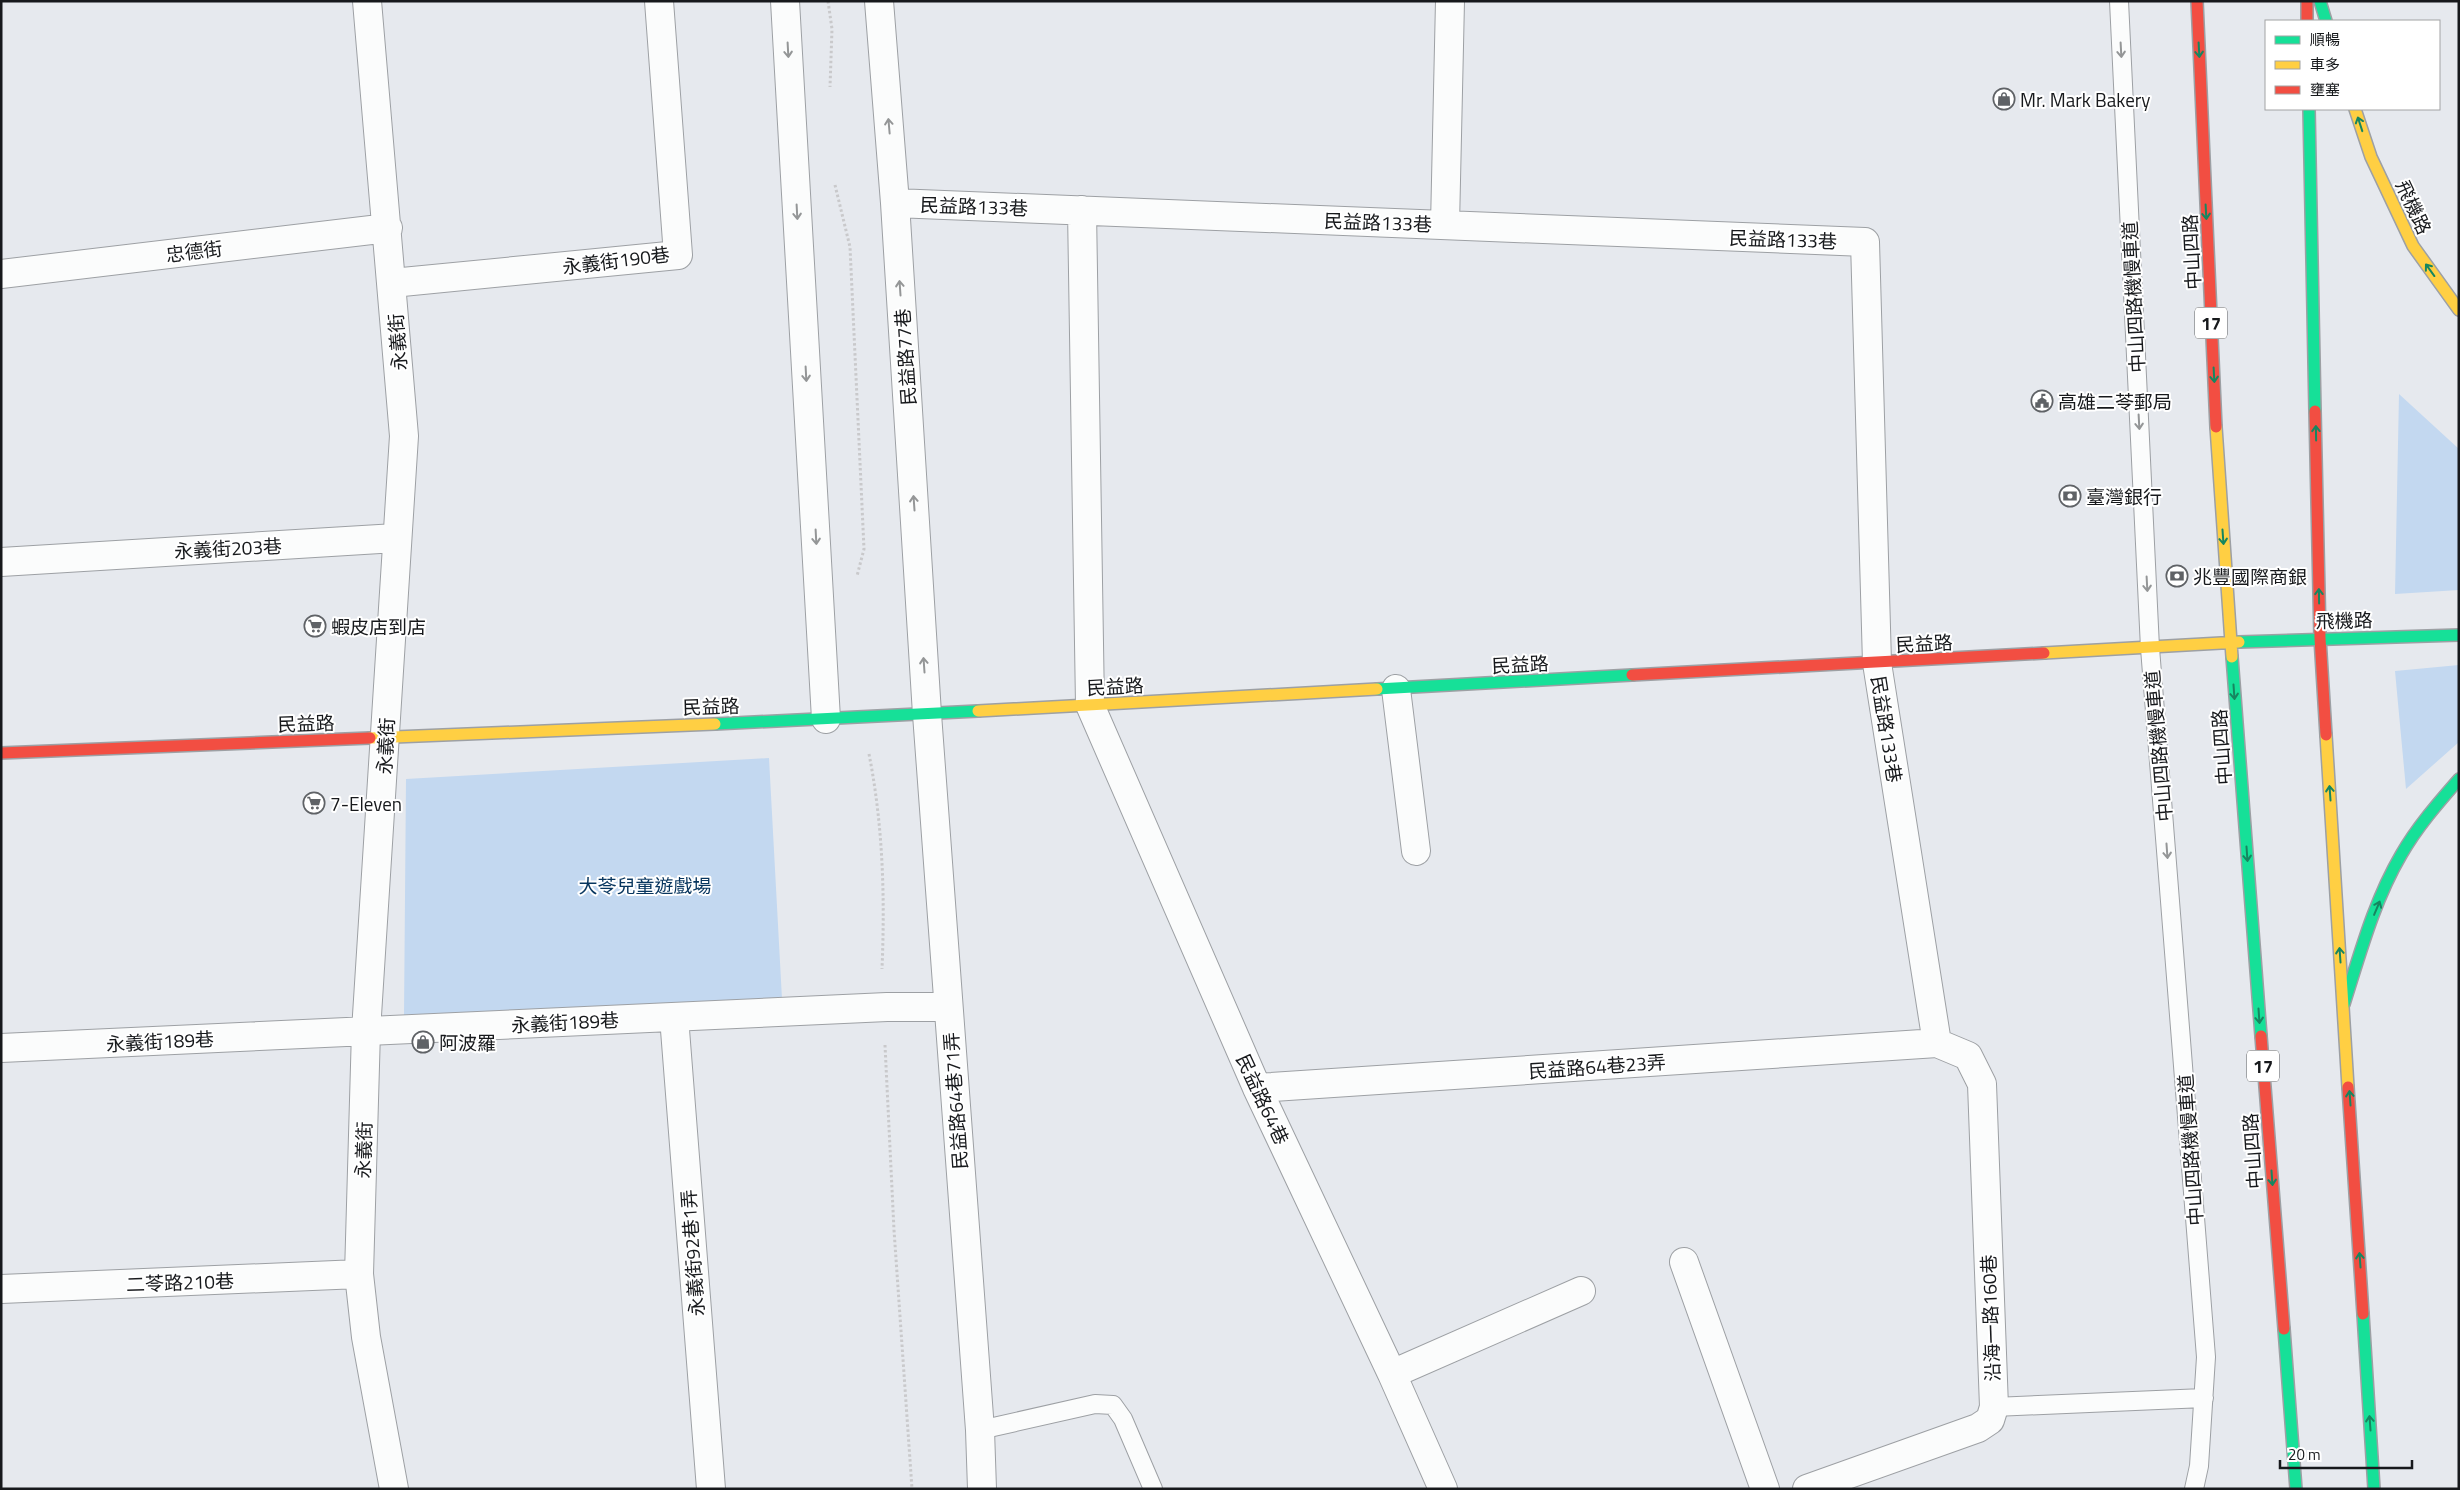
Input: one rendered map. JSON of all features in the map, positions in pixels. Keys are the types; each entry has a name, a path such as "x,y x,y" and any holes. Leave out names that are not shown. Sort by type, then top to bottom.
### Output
{"street":[{"name":"永義街","path":"367,1 388,228 404,436 366,1031 359,1274 366,1337 394,1489"},
{"name":"永義街190巷","path":"392,283 678,255 659,1"},
{"path":"785,1 826,719"},
{"name":"民益路77巷","path":"879,1 895,203 927,714"},
{"path":"1445,225 1450,1"},
{"name":"中山四路","path":"2197,1 2219,488 2296,1489"},
{"path":"2307,1 2307,20"},
{"path":"2320,1 2326,20"},
{"path":"2309,110 2320,638 2374,1489"},
{"name":"飛機路","path":"2355,110 2371,157 2412,246 2459,310"},
{"name":"民益路133巷","path":"895,203 1865,242 1877,663 1937,1043"},
{"path":"1082,210 1090,705"},
{"name":"忠德街","path":"1,274 388,228"},
{"name":"永義街203巷","path":"1,562 396,538"},
{"name":"飛機路","path":"2230,644 2320,638 2459,636"},
{"name":"民益路","path":"1,754 826,719 2230,644"},
{"path":"1396,688 1416,851"},
{"name":"民益路64巷","path":"1090,705 1257,1088 1444,1489"},
{"name":"民益路64巷71弄","path":"927,714 980,1430 982,1489"},
{"path":"2344,1004 2375,914 2400,856 2428,815 2459,779"},
{"name":"永義街189巷","path":"1,1048 887,1007 948,1007"},
{"name":"永義街92巷1弄","path":"674,1017 711,1489"},
{"name":"民益路64巷23弄","path":"1257,1088 1937,1043"},
{"name":"沿海一路160巷","path":"1806,1489 1978,1428 1990,1420 1994,1406 1982,1084 1968,1056 1937,1043"},
{"path":"1684,1262 1765,1489"},
{"name":"二苓路210巷","path":"1,1289 359,1274"},
{"path":"1392,1374 1580,1291"}],"lane":[{"name":"中山四路機慢車道","path":"2119,1 2150,648 2206,1357 2199,1466 2194,1489"},
{"path":"1994,1406 2204,1398"},
{"path":"980,1430 1095,1404 1113,1405 1123,1418 1153,1489"}],"green space":[{"path":"2399,394 2459,449 2459,590 2395,594"},
{"path":"2459,665 2459,742 2406,789 2395,671"},
{"name":"大苓兒童遊戲場","path":"769,758 782,999 404,1015 406,779"}],"traffic: fast":[{"path":"2320,1 2326,20"},
{"path":"2309,110 2315,411"},
{"path":"2239,642 2459,635"},
{"path":"2232,657 2261,1036"},
{"path":"1377,689 1632,675"},
{"path":"715,724 978,711"},
{"path":"2344,1004 2368,928 2391,873 2421,825 2459,779"},
{"path":"2363,1314 2374,1489"},
{"path":"2284,1329 2296,1489"}],"traffic: slow":[{"path":"2355,110 2371,157 2413,246 2459,310"},
{"path":"2216,427 2232,657"},
{"path":"2044,653 2239,642"},
{"path":"978,711 1377,689"},
{"path":"370,738 715,724"},
{"path":"2326,735 2348,1087"}],"traffic: jam":[{"path":"2197,1 2216,427"},
{"path":"2307,1 2307,20"},
{"path":"2315,411 2320,638 2326,735"},
{"path":"1632,675 2044,653"},
{"path":"1,753 370,738"},
{"path":"2261,1036 2284,1329"},
{"path":"2348,1087 2363,1314"}],"place":[{"name":"Mr. Mark Bakery","path":"2004,99"},
{"name":"高雄二苓郵局","path":"2042,401"},
{"name":"臺灣銀行","path":"2070,496"},
{"name":"兆豐國際商銀","path":"2177,576"},
{"name":"蝦皮店到店","path":"315,626"},
{"name":"7-Eleven","path":"314,803"},
{"name":"阿波羅","path":"423,1042"}]}
